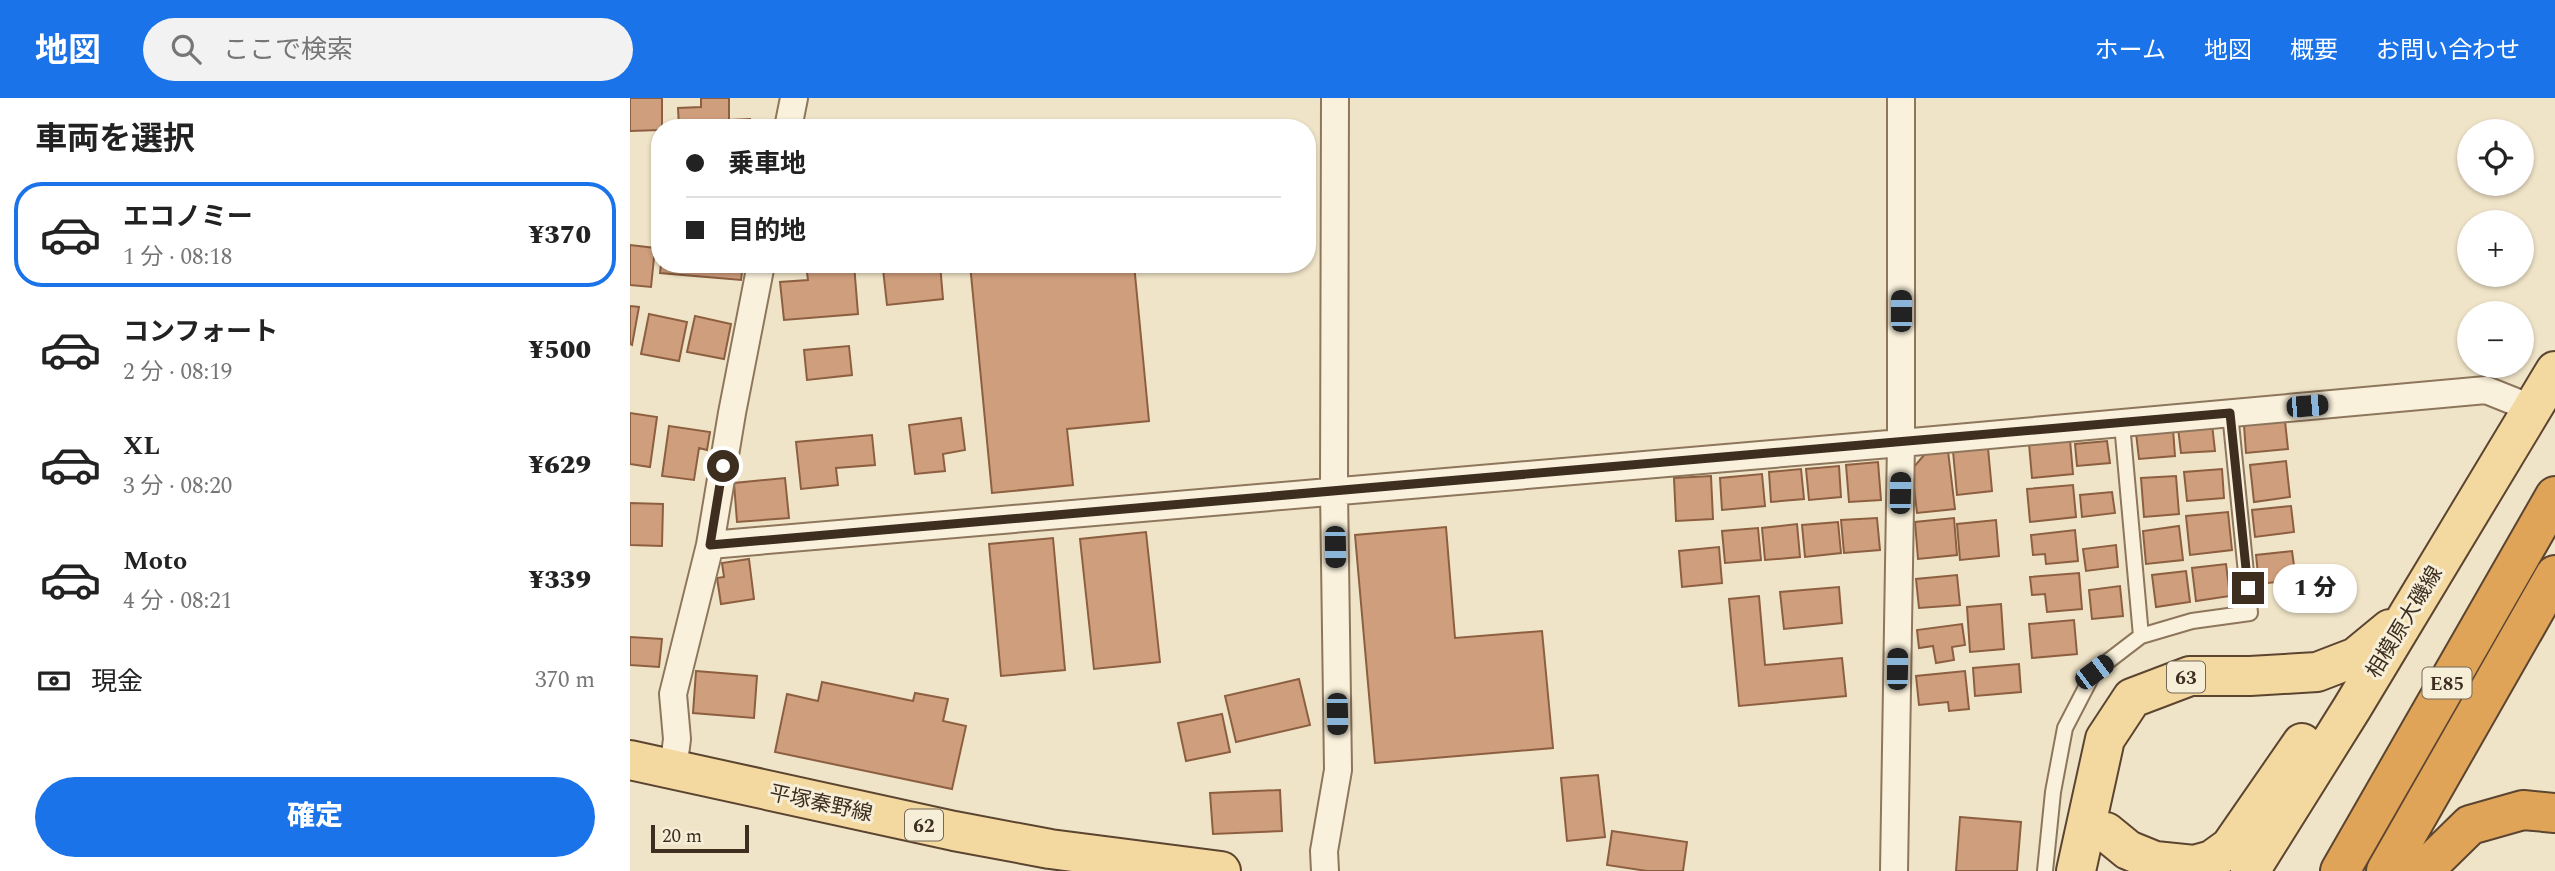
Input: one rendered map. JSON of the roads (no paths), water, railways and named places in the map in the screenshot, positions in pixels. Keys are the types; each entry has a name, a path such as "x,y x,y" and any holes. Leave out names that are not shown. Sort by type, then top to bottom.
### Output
{"highway":[{"name":"E85","path":"2340,871 2555,496"},
{"name":"E85","path":"2386,871 2555,575"},
{"path":"2423,871 2470,825 2523,810 2555,813"}],"main road":[{"name":"相模原大磯線","path":"2250,871 2410,613 2555,370"},
{"name":"63","path":"2076,871 2105,739 2132,698 2190,676 2317,672 2356,657 2410,613"},
{"path":"2106,832 2128,850 2155,861 2194,865 2212,860 2230,847 2306,736 2352,708"},
{"name":"平塚秦野線","path":"630,760 967,834 1049,849 1221,871"},
{"path":"2093,785 2100,821 2120,871"}],"street":[{"path":"790,119 794,98"},
{"path":"1325,871 1325,851 1338,770 1334,491 1335,98"},
{"path":"1894,871 1901,443 1901,98"},
{"path":"673,771 677,738 673,694 710,545 759,273"},
{"path":"710,545 2122,424 2486,390 2532,408"}],"lane":[{"path":"2045,871 2053,792 2065,728 2094,672 2141,636 2192,621 2250,613 2230,413"},
{"path":"2122,424 2141,636"}]}
